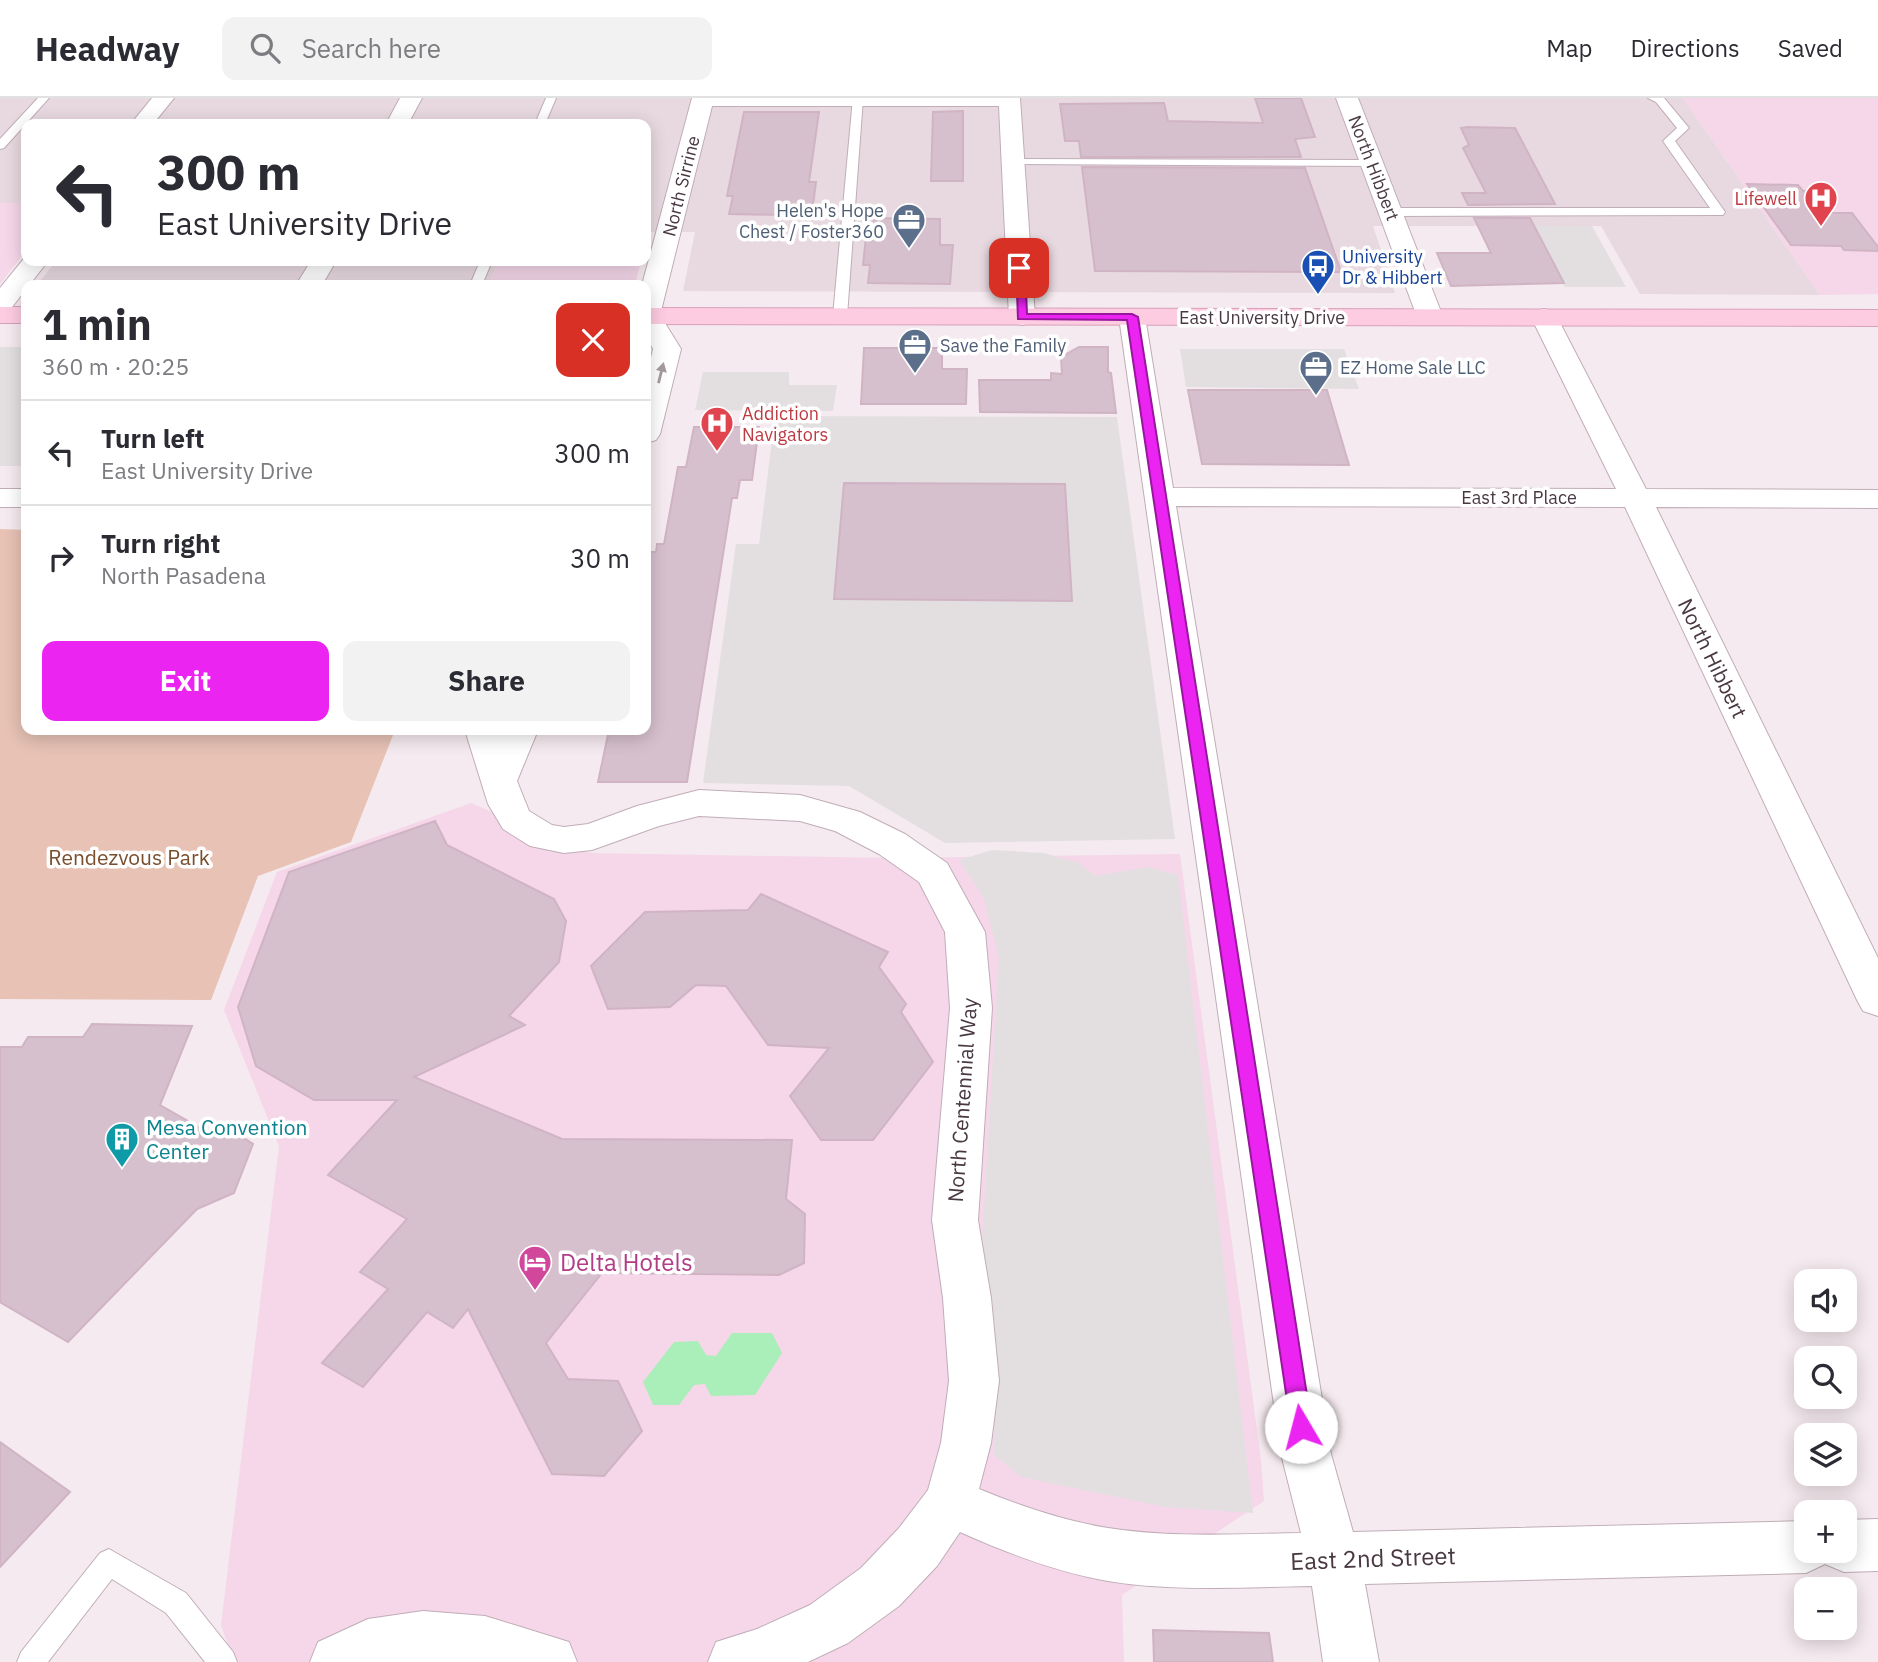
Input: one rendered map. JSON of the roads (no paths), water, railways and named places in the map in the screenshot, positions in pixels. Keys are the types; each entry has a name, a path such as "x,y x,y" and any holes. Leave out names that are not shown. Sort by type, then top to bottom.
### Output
{"main road":[{"path":"0,315 21,315"},
{"name":"East University Drive","path":"651,317 1878,318"}],"street":[{"path":"146,119 163,98"},
{"path":"400,119 411,98"},
{"name":"North Hibbert","path":"1348,98 1430,317"},
{"path":"703,99 1009,99 1022,317"},
{"name":"North Sirrine","path":"651,301 703,99"},
{"path":"0,306 31,266"},
{"path":"1132,317 1306,1454 1334,1559 1351,1662"},
{"name":"North Hibbert","path":"1544,317 1635,497 1878,1000"},
{"path":"651,323 667,349 651,414"},
{"name":"East 3rd Place","path":"1160,497 1878,499"},
{"path":"0,498 21,498"},
{"name":"North Centennial Way","path":"484,735 506,804 516,820 543,837 564,840 592,837 650,815 699,803 800,808 847,821 892,844 933,873 965,932 971,1008 955,1210 974,1381 966,1443 950,1502 918,1547 880,1587 829,1624 761,1655 736,1662"},
{"path":"498,783 519,735"},
{"name":"East 2nd Street","path":"950,1502 1018,1531 1107,1554 1196,1562 1794,1547"},
{"path":"1857,1546 1878,1545"},
{"path":"338,1662 368,1647 423,1638 485,1643 549,1662"}],"lane":[{"path":"25,119 44,98"},
{"path":"542,119 551,98"},
{"path":"1390,212 1719,212 1669,141 1683,128 1660,100 1653,98"},
{"path":"840,316 858,99"},
{"path":"0,146 21,123"},
{"path":"1013,161 1372,163"},
{"path":"31,1662 109,1562 176,1603 223,1662"}],"place":[{"name":"Lifewell","path":"1821,228"},
{"name":"Helen's Hope Chest / Foster360","path":"909,250"},
{"name":"University Dr & Hibbert","path":"1318,296"},
{"name":"Save the Family","path":"915,375"},
{"name":"EZ Home Sale LLC","path":"1316,397"},
{"name":"Addiction Navigators","path":"717,453"},
{"name":"Mesa Convention Center","path":"122,1169"},
{"name":"Delta Hotels","path":"535,1292"}],"park label":[{"name":"Rendezvous Park","path":"129,857"}]}
